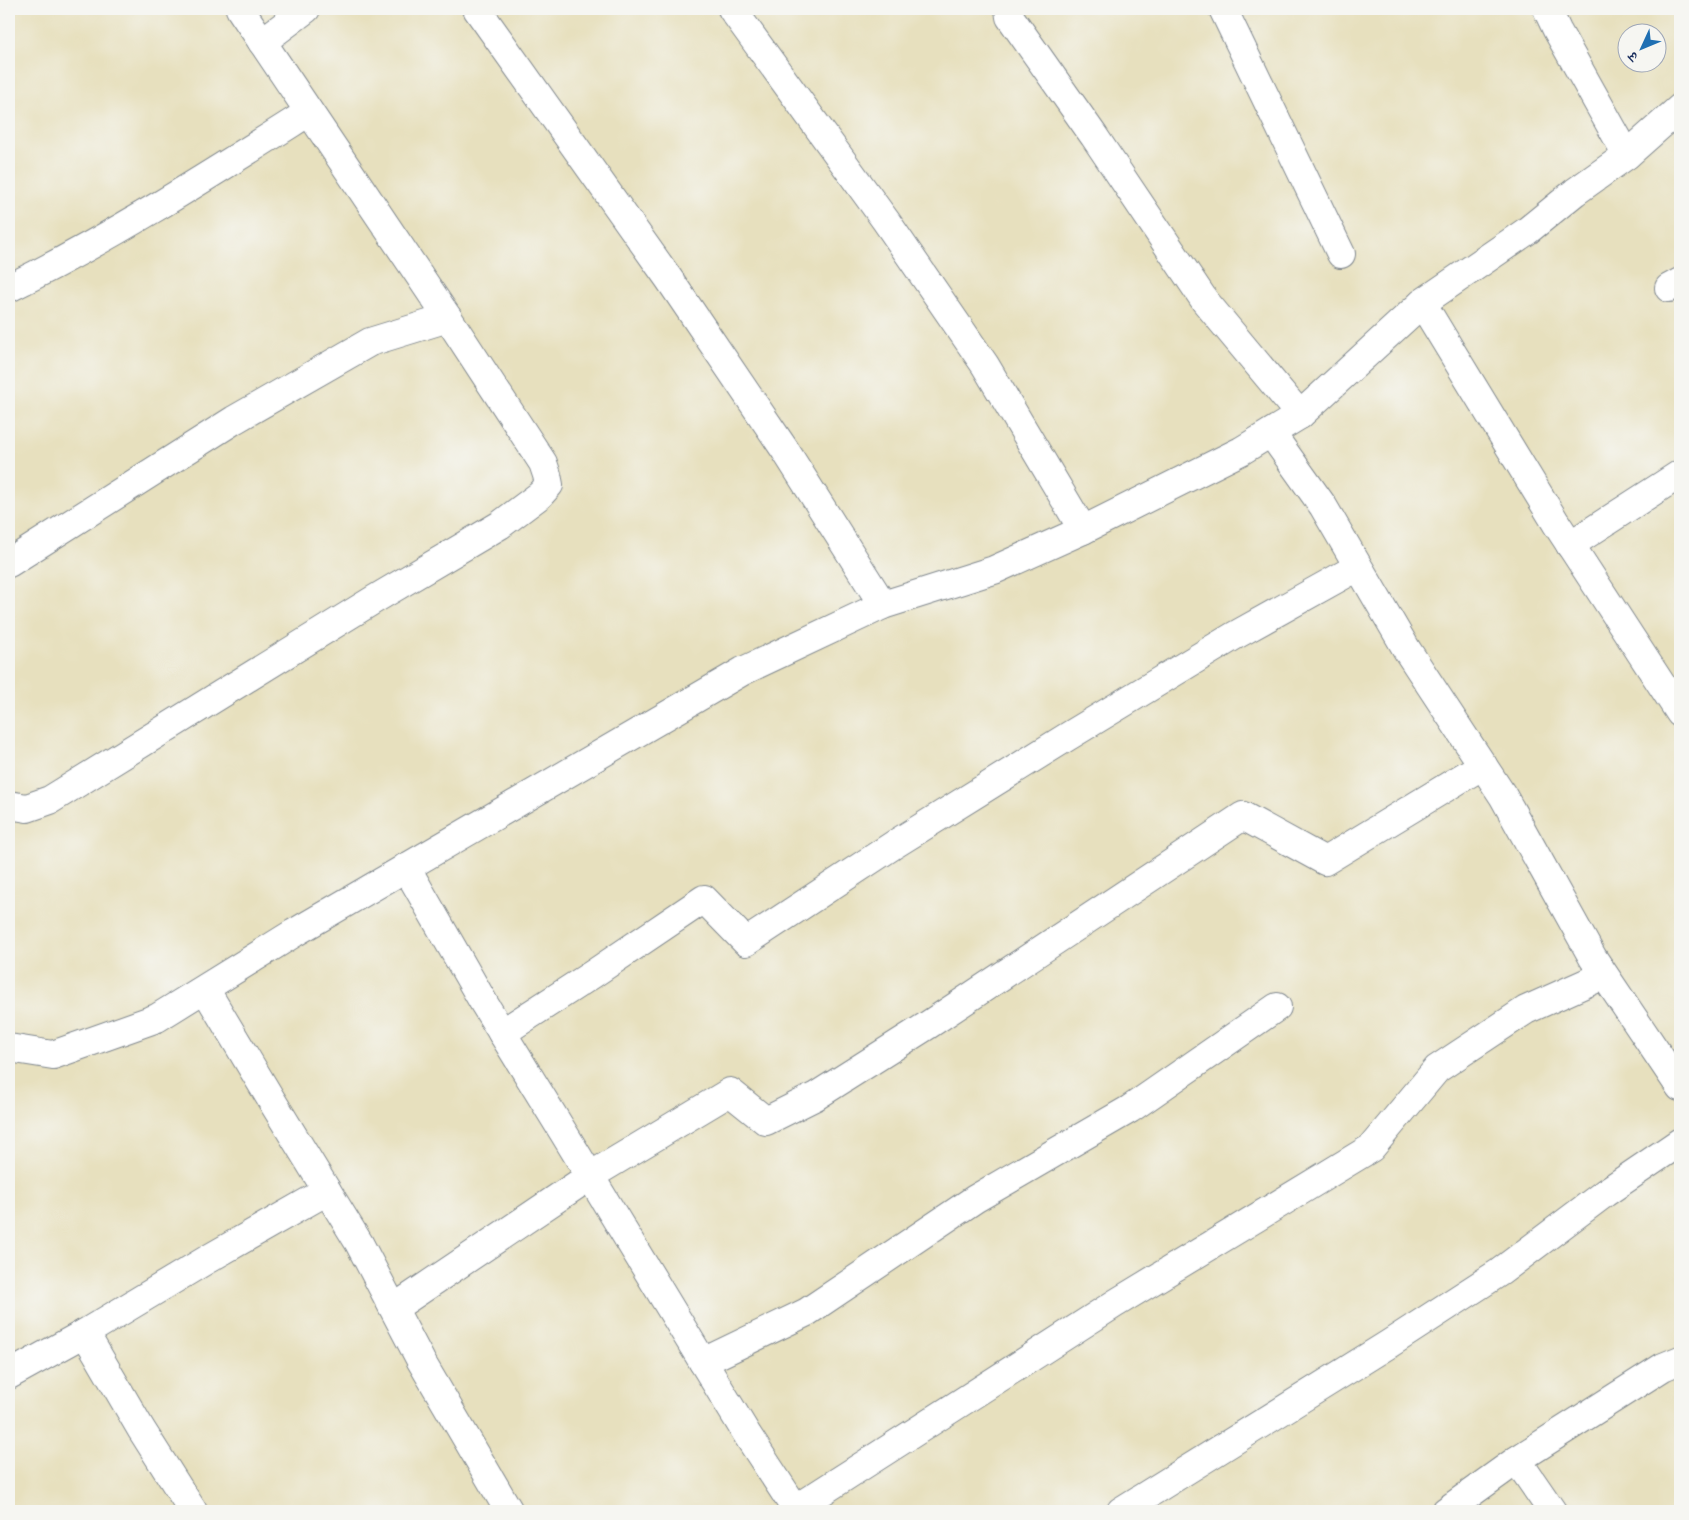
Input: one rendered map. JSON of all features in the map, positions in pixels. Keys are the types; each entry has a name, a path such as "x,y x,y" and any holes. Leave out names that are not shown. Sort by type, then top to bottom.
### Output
{"street":[{"path":"9,805 26,808 50,800 375,599 500,525 540,495 549,485 548,475 543,463 240,9"},
{"path":"262,42 306,9"},
{"path":"478,9 669,279 785,450 883,605"},
{"path":"732,9 886,222 985,365 1084,530"},
{"path":"1008,9 1010,16 1094,136 1205,301 1300,415"},
{"path":"1223,9 1341,254"},
{"path":"1547,9 1627,155"},
{"path":"9,1048 53,1054 157,1018 294,933 743,671 883,605 994,570 1084,530 1241,451 1300,415 1422,303 1527,231 1627,155 1680,108"},
{"path":"9,288 53,266 190,188 309,112"},
{"path":"1422,303 1570,545 1678,704"},
{"path":"9,563 234,420 370,342 448,318"},
{"path":"1271,432 1323,506 1407,650 1503,796 1593,958 1680,1087"},
{"path":"1570,545 1680,474"},
{"path":"502,1033 704,899 746,942 894,844 1067,737 1234,636 1358,567"},
{"path":"394,1308 590,1176 730,1092 766,1122 816,1096 936,1020 1242,816 1325,861 1483,765"},
{"path":"406,867 485,1005 748,1436 796,1510 1116,1303 1371,1148 1437,1069 1526,1010 1604,975"},
{"path":"205,988 359,1243 421,1360 509,1511"},
{"path":"703,1362 807,1312 975,1199 1130,1109 1277,1007"},
{"path":"1121,1511 1500,1272 1605,1193 1680,1142"},
{"path":"9,1375 85,1334 208,1259 327,1191"},
{"path":"85,1334 141,1429 193,1511"},
{"path":"1446,1511 1517,1460 1663,1367 1680,1360"},
{"path":"1517,1460 1552,1511"}]}
